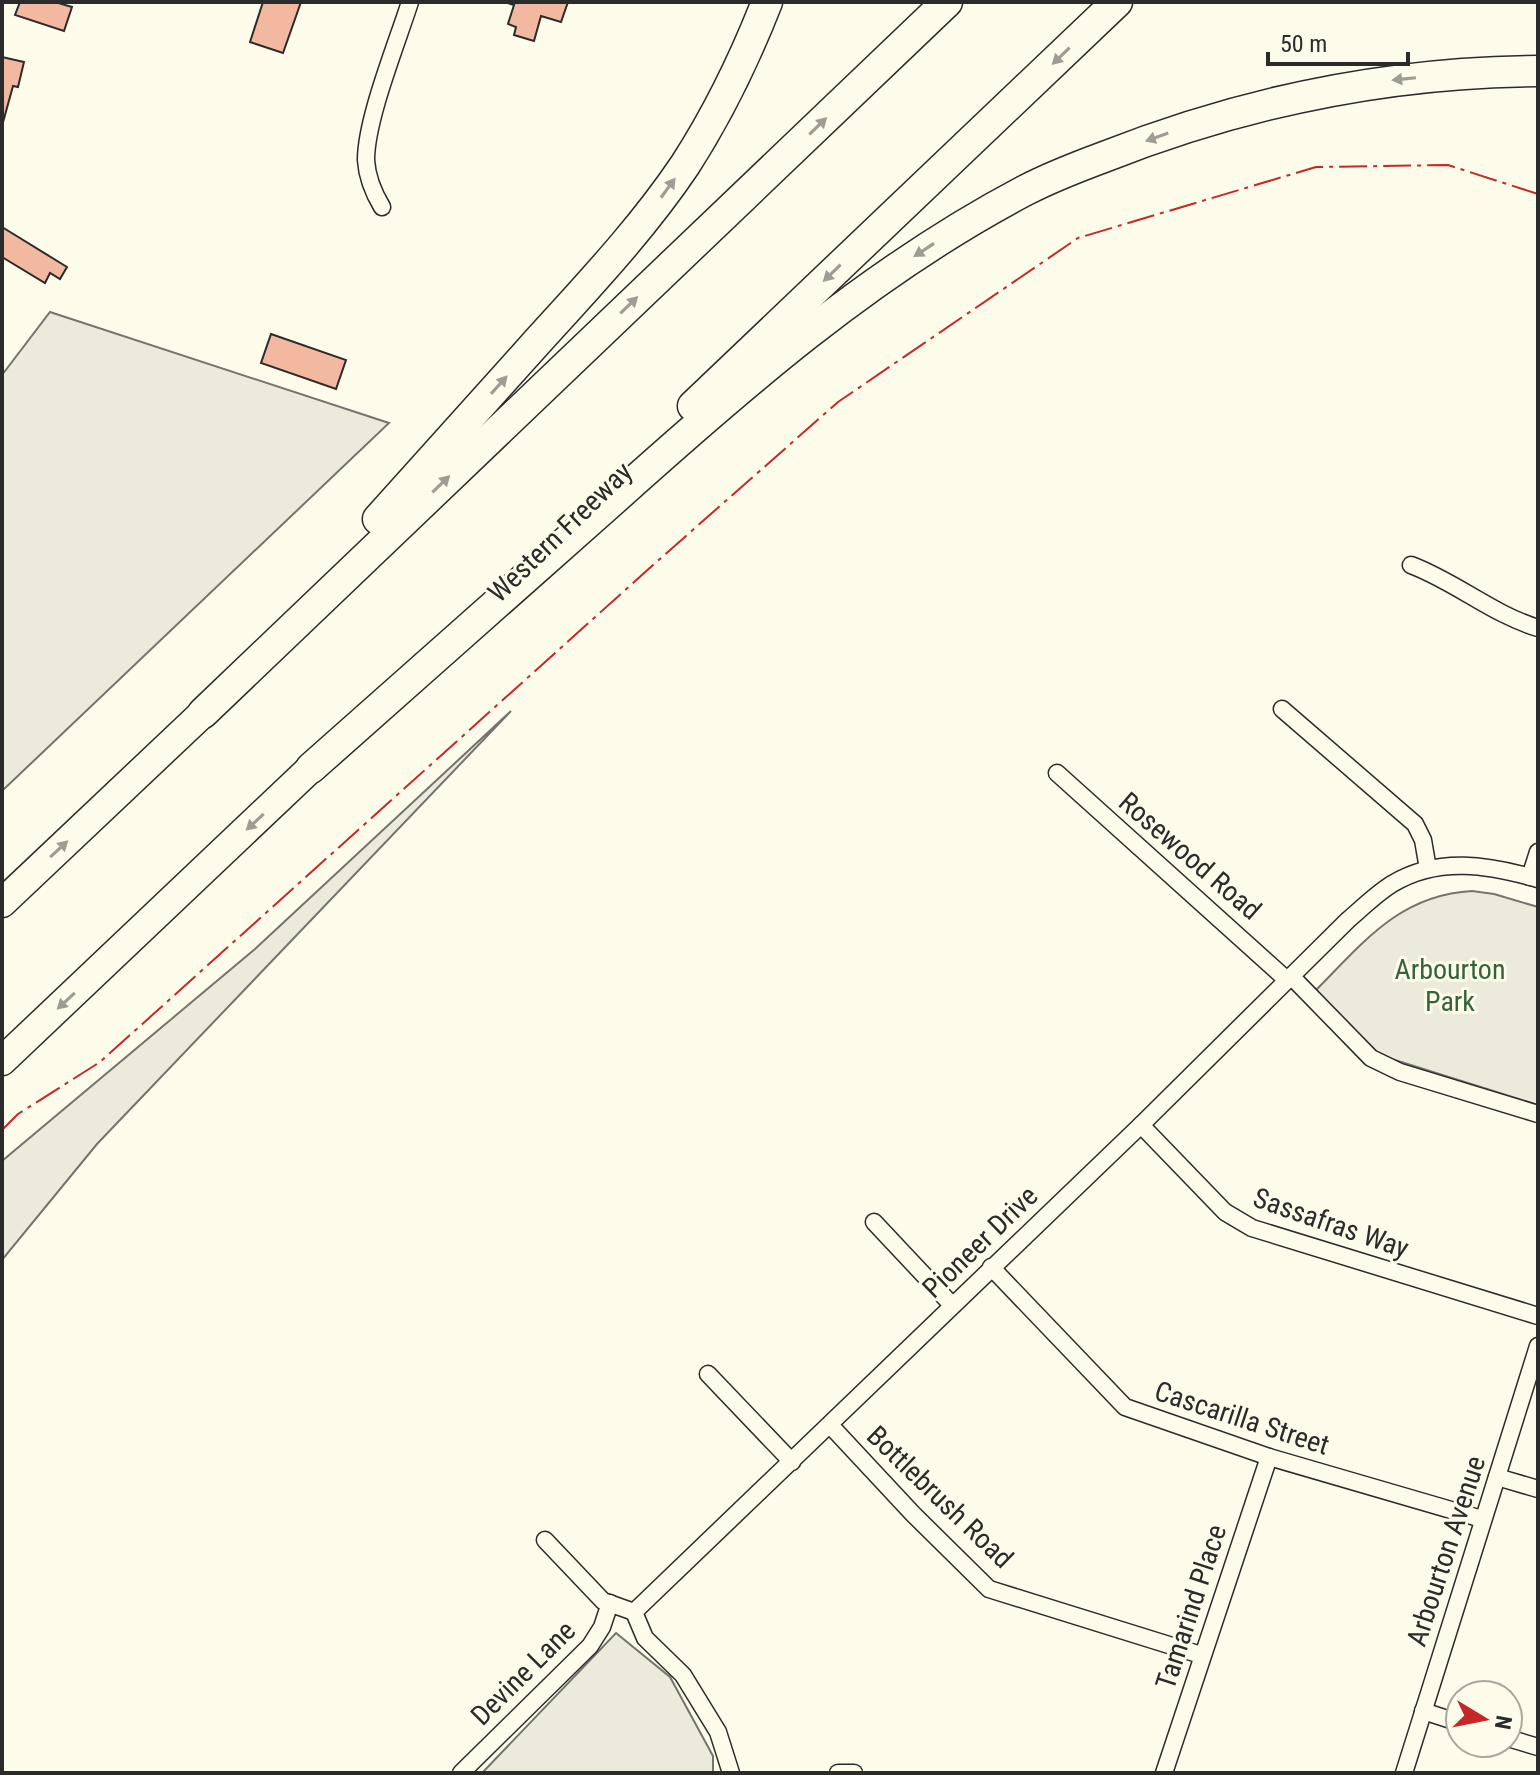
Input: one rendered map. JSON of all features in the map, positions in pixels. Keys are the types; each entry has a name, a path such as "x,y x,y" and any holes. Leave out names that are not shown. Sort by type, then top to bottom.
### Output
{"highway":[{"path":"203,713 644,221 685,164 716,111 746,53 767,2"},
{"path":"2,903 947,2"},
{"name":"Western Freeway","path":"2,1061 1117,2"},
{"path":"311,768 684,437 814,329 883,277 978,216 1028,189 1133,145 1282,100 1345,87 1411,79 1538,71"}],"street":[{"path":"382,207 370,184 366,158 377,107 410,2"},
{"path":"1411,565 1499,613 1538,628"},
{"path":"1282,709 1415,824 1423,840 1428,869"},
{"name":"Rosewood Road","path":"1057,773 1289,978 1371,1058 1400,1072 1538,1114"},
{"path":"1534,878 1538,852"},
{"name":"Pioneer Drive","path":"634,1612 1376,896 1392,884 1428,869 1465,865 1534,878"},
{"name":"Sassafras Way","path":"1141,1125 1225,1212 1252,1228 1538,1316"},
{"path":"874,1222 952,1305"},
{"name":"Cascarilla Street","path":"991,1267 1125,1407 1269,1457 1482,1519"},
{"name":"Arbourton Avenue","path":"1404,1773 1538,1346"},
{"path":"708,1374 792,1462"},
{"name":"Bottlebrush Road","path":"830,1425 989,1589 1201,1655"},
{"name":"Tamarind Place","path":"1164,1773 1269,1457"},
{"path":"1497,1477 1538,1489"},
{"path":"545,1540 603,1601 634,1612 645,1638 683,1675 718,1732 731,1773"},
{"name":"Devine Lane","path":"461,1773 590,1646 602,1627 610,1603"},
{"path":"1423,1711 1444,1718"},
{"path":"838,1773 854,1773"}],"green space":[{"path":"50,312 389,423 2,791 2,375"},
{"path":"511,711 97,1144 2,1260 2,1161 255,949"},
{"name":"Arbourton Park","path":"1472,891 1538,907 1538,1105 1379,1055 1315,991 1384,924 1423,902 1446,894"},
{"path":"616,1633 670,1677 713,1756 713,1773 482,1773"}],"building":[{"path":"20,2 55,2 72,7 64,31 15,15"},
{"path":"263,2 301,2 283,53 250,42"},
{"path":"504,2 568,2 561,22 541,16 534,41 514,35 516,27 508,24 514,5"},
{"path":"2,57 24,62 18,87 13,86 2,126"},
{"path":"2,227 67,267 60,279 50,273 45,283 2,257"},
{"path":"271,334 346,360 336,389 261,363"}],"power":[{"path":"2,1130 18,1114 100,1062 838,402 1078,238 1316,167 1448,165 1538,194"}]}
